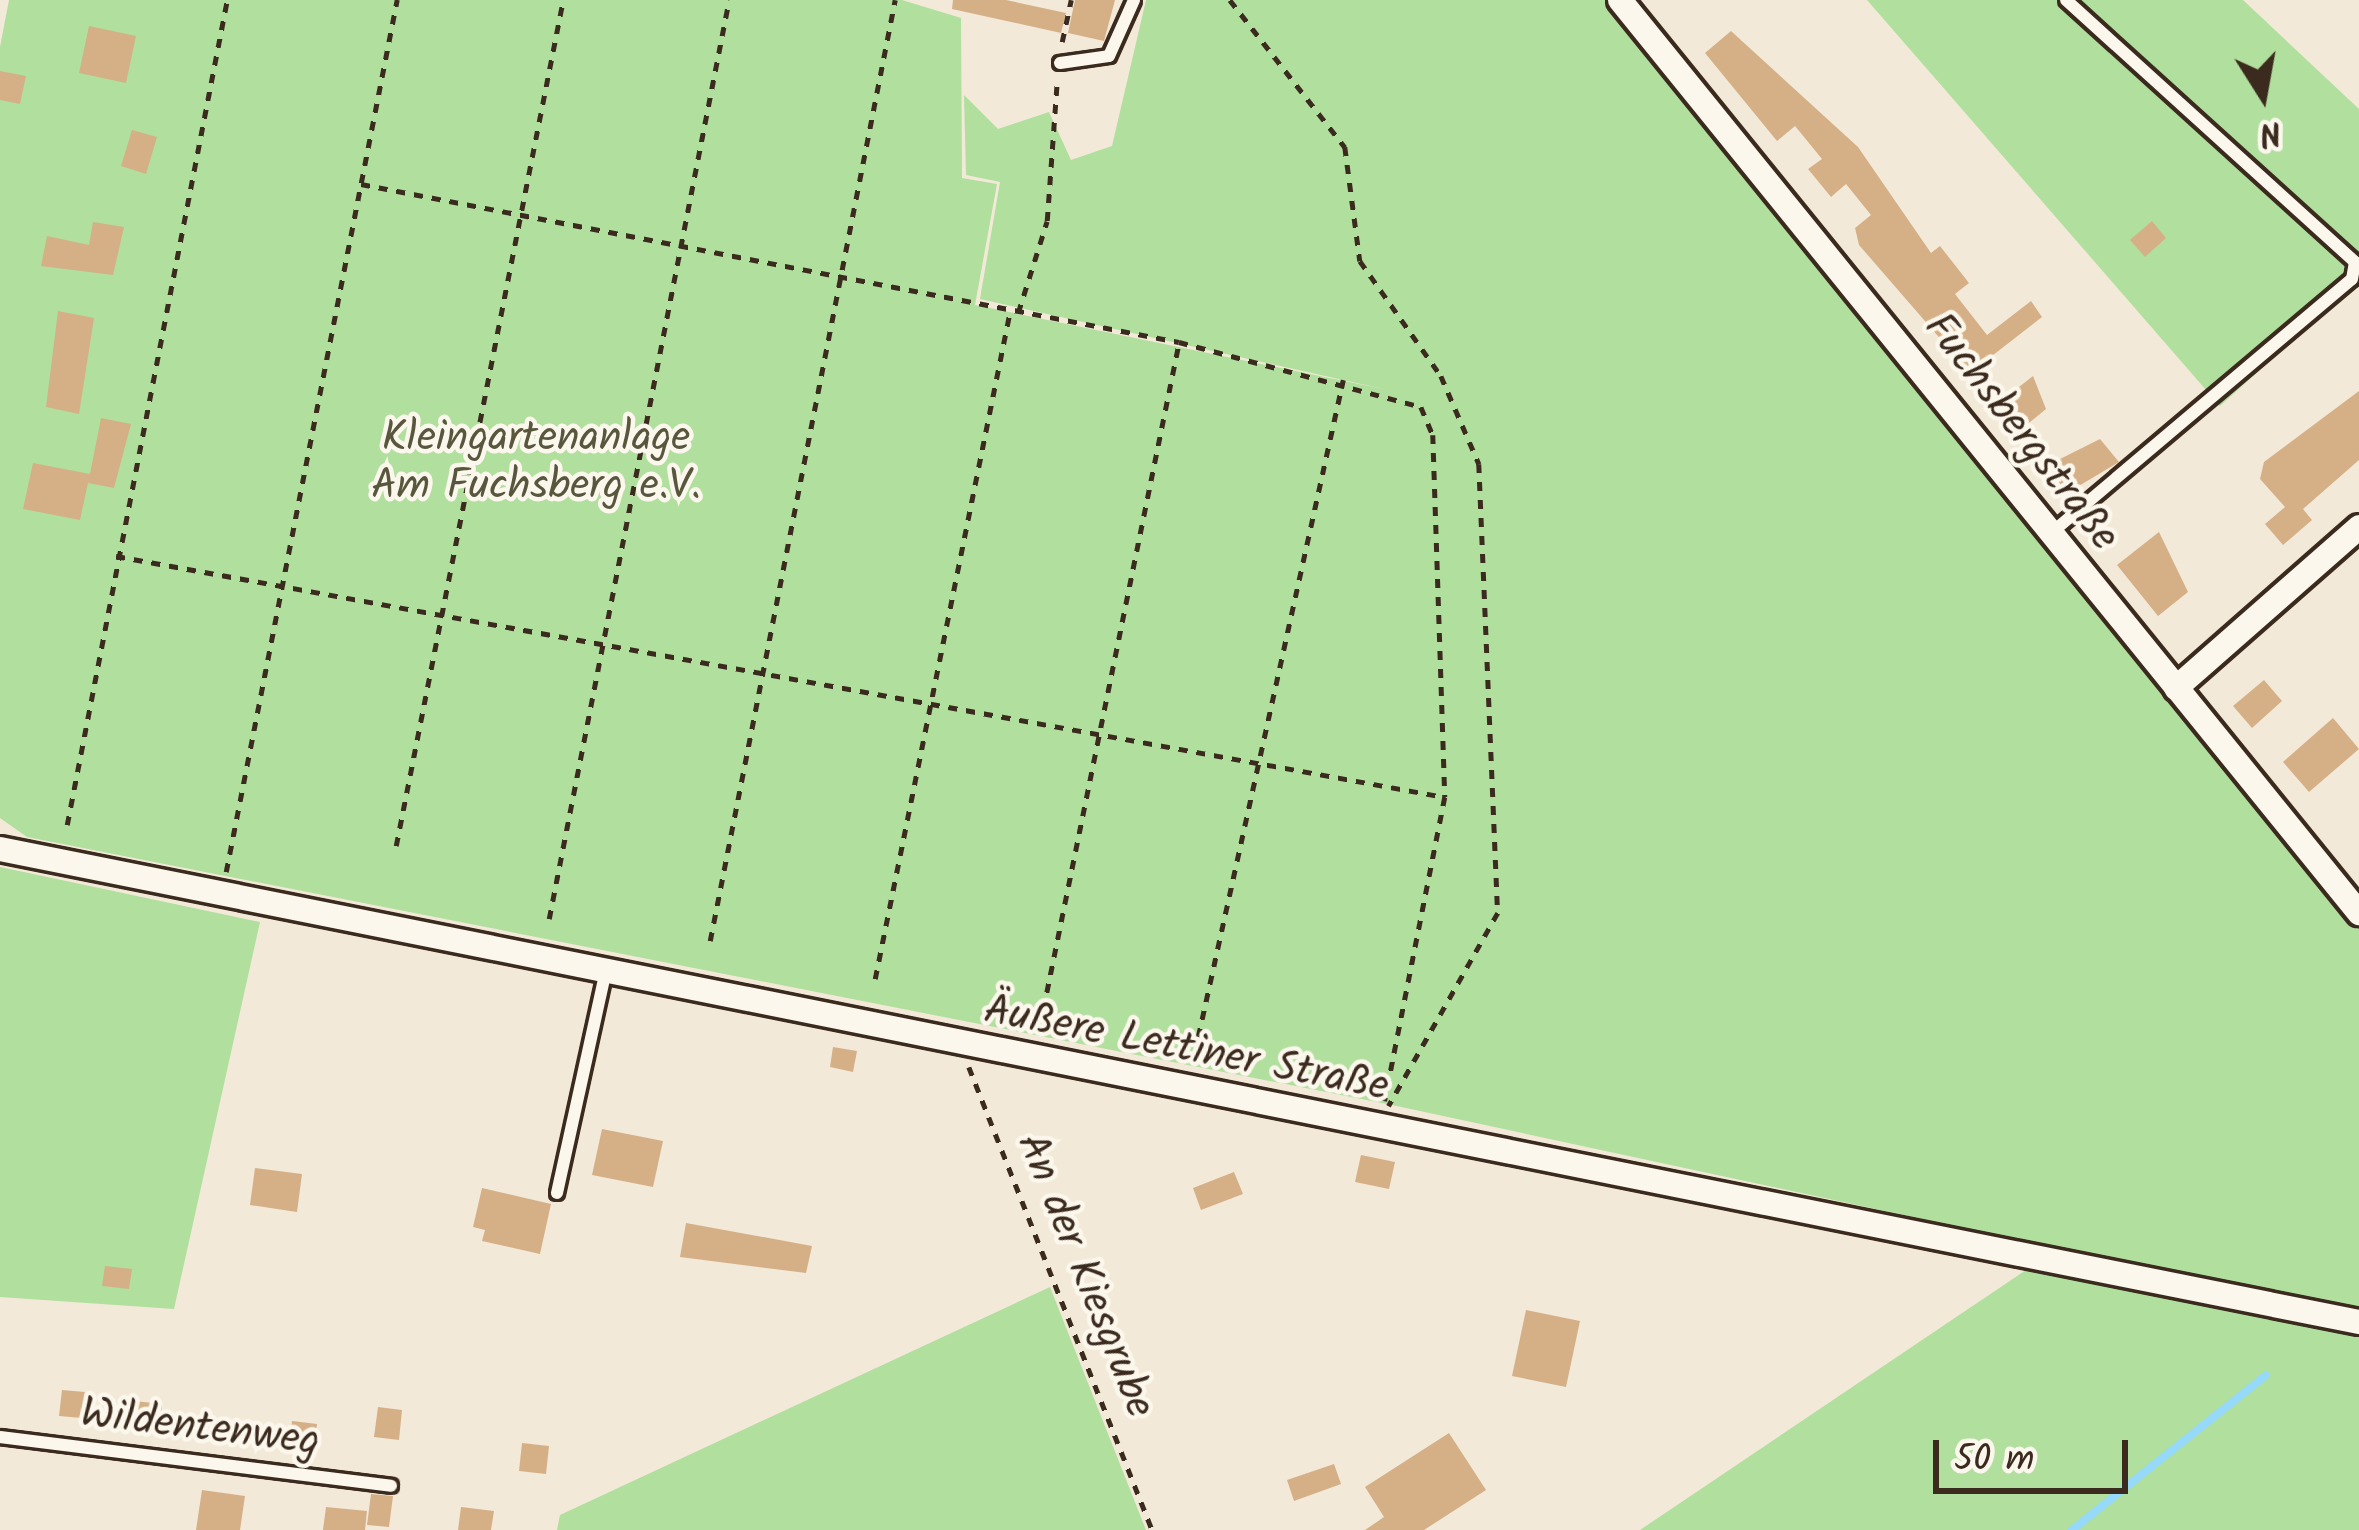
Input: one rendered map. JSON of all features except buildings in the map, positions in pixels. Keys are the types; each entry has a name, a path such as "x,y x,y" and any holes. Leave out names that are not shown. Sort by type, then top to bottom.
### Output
{"street":[{"name":"Fuchsbergstraße","path":"1620,0 2359,913"},
{"path":"2176,688 2359,527"},
{"name":"Äußere Lettiner Straße","path":"0,848 222,899 606,971 2359,1322"}],"lane":[{"path":"1060,63 1109,56 1134,0"},
{"path":"2049,535 2352,279 2355,262 2066,0"},
{"path":"557,1192 606,971"},
{"name":"Wildentenweg","path":"0,1437 391,1486"}],"path":[{"path":"67,825 227,0"},
{"path":"222,899 279,585 397,0"},
{"path":"396,846 563,0"},
{"path":"549,919 729,0"},
{"path":"710,941 896,0"},
{"path":"1063,42 1071,0"},
{"path":"1230,0 1345,146 1360,261 1441,376 1479,464 1498,913 1380,1127"},
{"path":"875,980 1014,312 1047,221 1056,97"},
{"path":"361,184 841,281 1179,342 1409,399 1430,420 1444,797 1380,1127"},
{"path":"1042,1010 1179,342"},
{"path":"1198,1037 1343,379"},
{"path":"116,556 1444,797"},
{"name":"An der Kiesgrube","path":"960,1045 1152,1530"}],"green space":[{"name":"Kleingartenanlage Am Fuchsberg e.V.","path":"9,0 902,0 961,18 962,178 997,184 975,305 1388,390 980,299 1000,182 966,175 964,95 998,129 1049,112 1071,160 1112,146 1146,0 1620,0 2359,913 2359,1313 1392,1105 27,837 0,818 0,47"},
{"path":"1867,0 2243,0 2359,109 2359,280 2220,406"},
{"path":"0,867 260,922 174,1309 0,1297"},
{"path":"2032,1266 2359,1324 2359,1530 1640,1530"},
{"path":"1050,1287 1146,1530 557,1530 560,1515"}],"waterway":[{"path":"2072,1530 2266,1375"}]}
